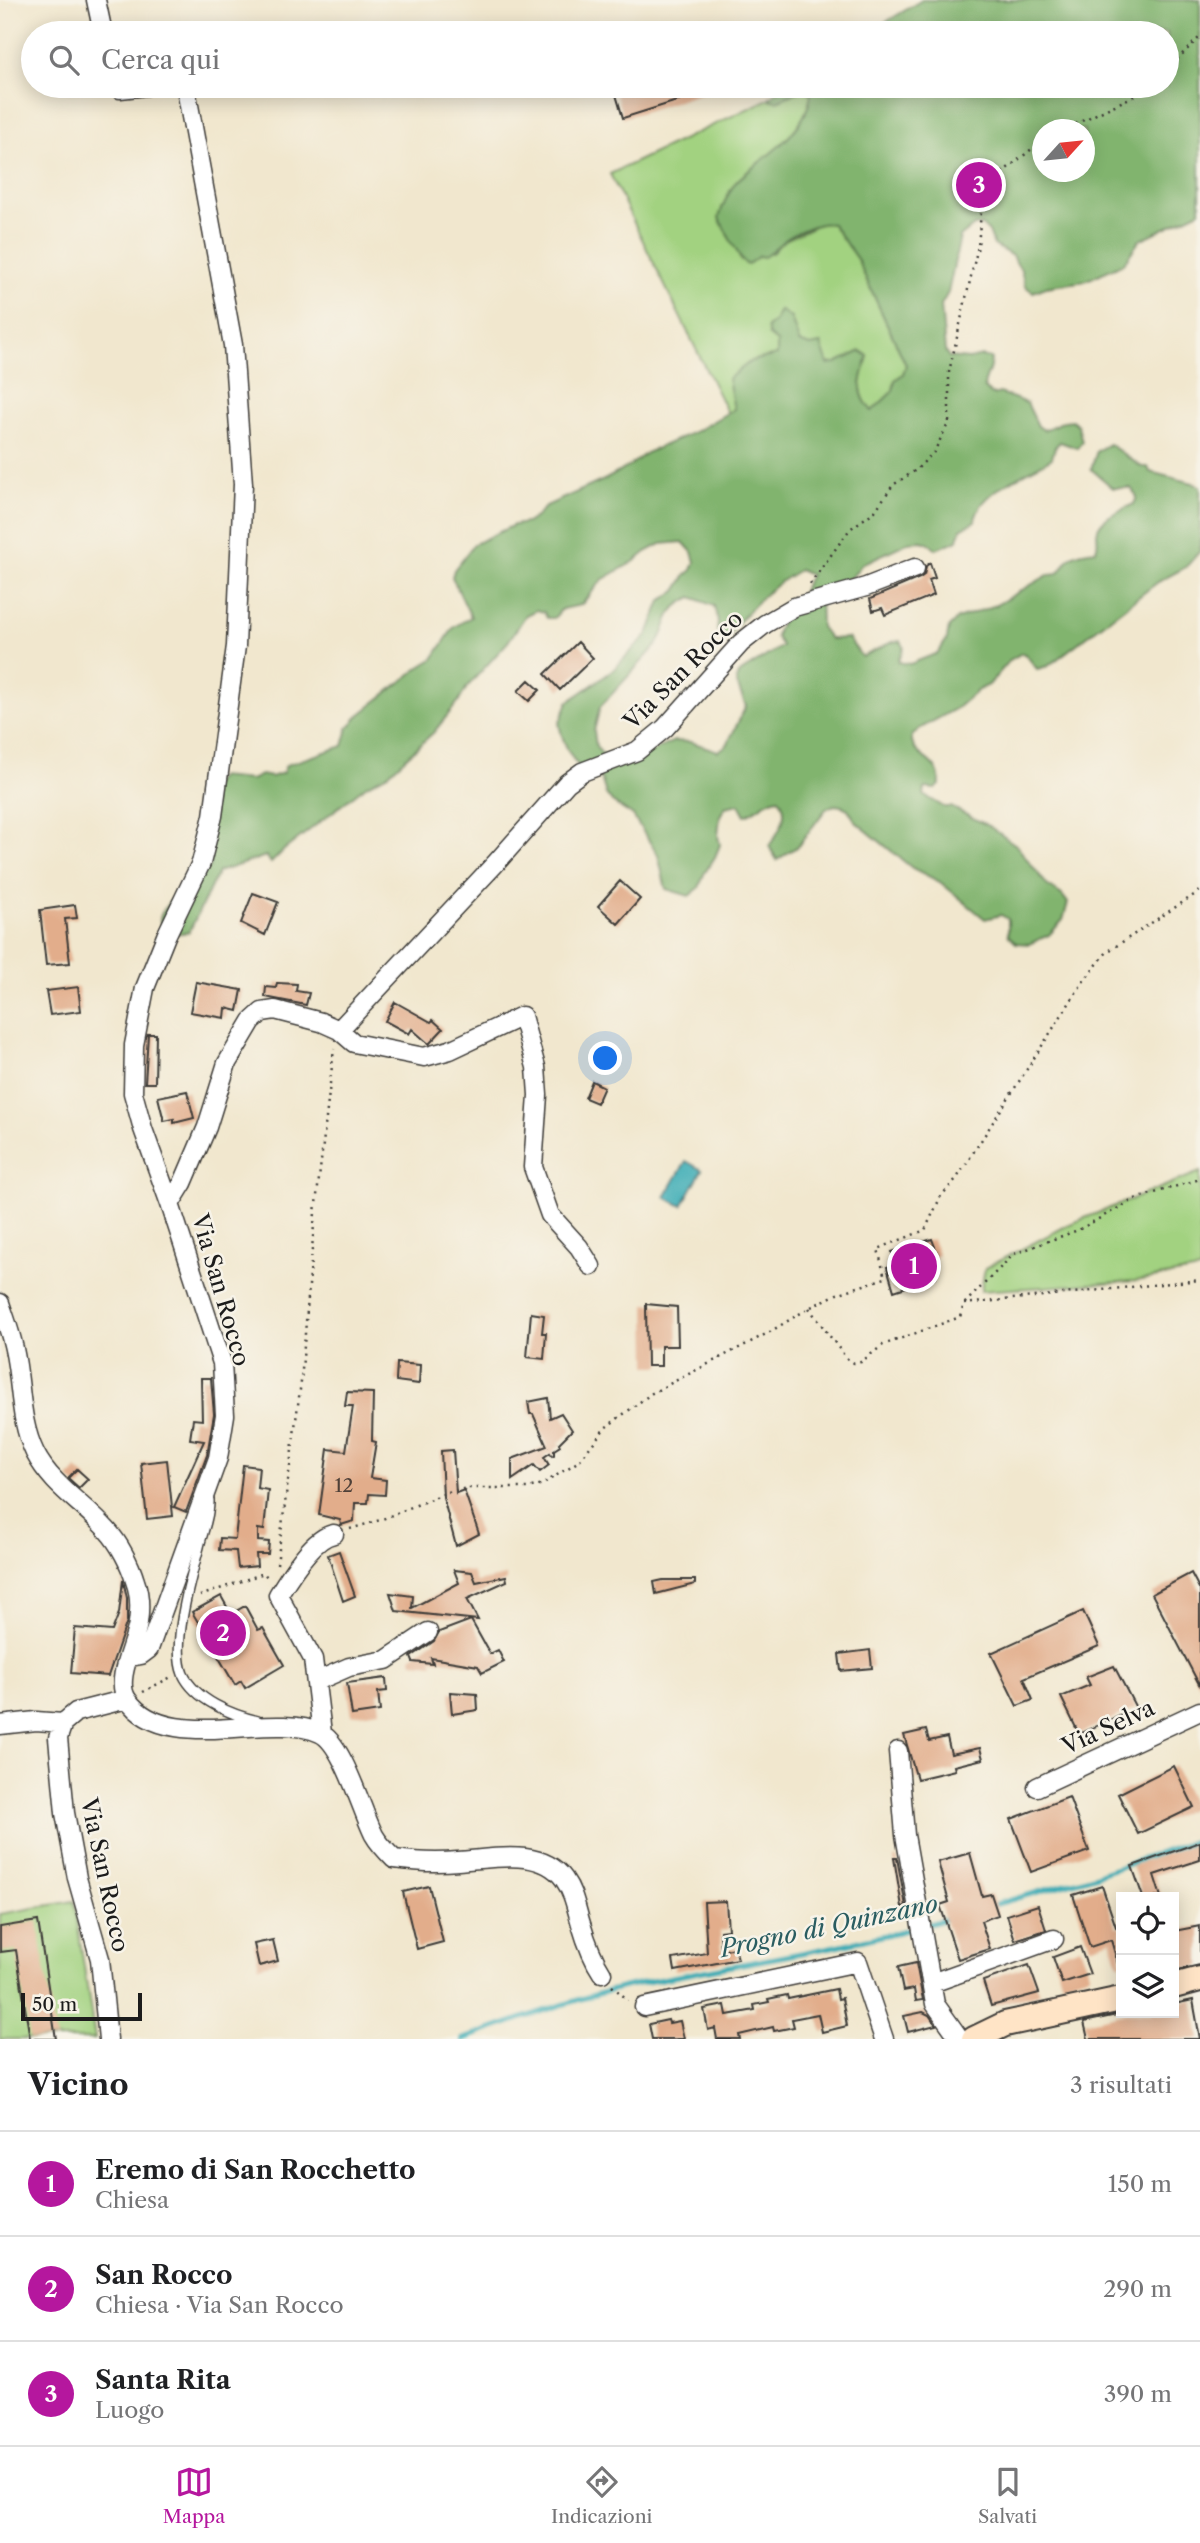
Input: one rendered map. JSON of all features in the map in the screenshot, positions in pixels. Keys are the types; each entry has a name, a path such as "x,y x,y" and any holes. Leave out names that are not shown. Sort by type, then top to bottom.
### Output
{"street":[{"path":"96,0 100,21"},
{"path":"170,1204 133,1093 134,1045 145,988 201,863 213,816 236,646 243,484 233,345 188,98"},
{"name":"Via San Rocco","path":"339,1030 567,783 582,772 637,751 665,728 741,643 765,624 794,607 866,587 915,568"},
{"name":"Via San Rocco","path":"130,1657 141,1655 149,1649 218,1458 225,1415 222,1363 170,1204 183,1183 207,1127 227,1063 251,1021 262,1012 275,1010 321,1022 339,1030 354,1043 424,1057 450,1049 522,1016 536,1067 538,1095 533,1167 550,1215 579,1247 591,1266"},
{"path":"0,1303 15,1350 27,1434 36,1454 55,1483 108,1531 127,1560 136,1582 140,1602 138,1623 122,1687 127,1699 144,1714 159,1721 195,1730 282,1726 322,1733 341,1757 376,1837 394,1859 438,1863 508,1857 533,1859 552,1866 564,1879 574,1898 587,1942 602,1973"},
{"path":"322,1733 313,1659 278,1595 302,1560 326,1535 334,1534"},
{"path":"317,1681 349,1667 386,1660 428,1632"},
{"path":"0,1725 36,1721 63,1723 76,1712 127,1699"},
{"name":"Via Selva","path":"1037,1787 1200,1711"},
{"name":"Via San Rocco","path":"63,1723 58,1738 58,1763 65,1813 77,1878 100,1959 108,2039"},
{"path":"898,1751 905,1835 935,2004 960,2039"},
{"path":"932,1983 1054,1940"},
{"path":"644,2007 858,1962 884,2039"},
{"path":"1179,1985 1200,1979"},
{"path":"974,2039 1005,2024 1116,2000"}],"lane":[{"path":"206,1488 210,1504 184,1603 180,1639 182,1672 193,1690 216,1705 249,1719 282,1726"}],"path":[{"path":"1179,57 1200,37"},
{"path":"1086,119 1129,98"},
{"path":"794,607 850,528 875,511 893,485 916,470 934,452 949,422 949,372 978,246 982,201 999,174 1032,149"},
{"path":"334,1534 380,1520 449,1492 468,1488 528,1489 543,1484 579,1461 605,1428 652,1393 837,1294 885,1278 878,1249 925,1230 942,1196 957,1178 1083,982 1107,952 1200,891"},
{"path":"278,1595 276,1570 301,1382 331,1060 339,1030"},
{"path":"809,1308 846,1358 854,1363 861,1362 883,1345 960,1317 964,1304 1014,1254 1078,1230 1135,1199 1200,1179"},
{"path":"964,1304 1200,1280"},
{"path":"184,1603 264,1573 278,1595"},
{"path":"127,1699 182,1672"},
{"path":"602,1973 618,1993 644,2007"}],"green space":[{"path":"922,0 1200,0 1200,211 1140,240 1124,263 1085,281 1046,287 1033,292 1025,286 1021,270 1012,256 994,245 989,232 982,225 974,226 960,237 948,293 941,305 945,351 949,357 991,358 984,387 992,395 1000,393 1027,403 1038,426 1044,430 1072,420 1078,425 1082,442 1077,448 1060,442 1055,447 1052,458 995,492 978,510 975,521 961,529 958,540 936,549 929,543 909,542 862,564 852,577 820,593 821,627 830,639 848,638 862,657 892,642 901,641 904,647 898,662 910,664 938,653 947,639 949,627 957,619 996,605 1048,575 1059,573 1074,555 1096,550 1098,528 1112,515 1134,504 1137,497 1131,488 1113,488 1091,469 1097,451 1109,444 1142,467 1148,467 1150,472 1200,487 1200,551 1186,567 1158,582 1048,666 1037,669 1022,653 1010,660 989,685 912,736 916,750 931,763 939,775 940,785 935,789 925,788 924,795 944,807 951,807 989,826 1016,845 1048,886 1062,895 1068,903 1063,920 1049,935 1029,944 1016,943 1008,935 1008,919 1001,915 985,919 940,882 912,868 856,822 848,809 842,806 834,805 826,809 798,846 777,860 769,846 784,817 779,798 745,815 739,804 725,807 720,816 720,845 699,888 689,896 666,889 658,855 633,816 612,802 606,794 601,778 592,776 578,766 568,750 559,724 568,702 612,671 648,634 661,601 676,591 692,570 695,562 692,552 683,542 661,544 646,552 602,580 581,605 562,609 554,618 547,618 544,612 536,610 526,615 508,642 467,687 434,732 388,774 367,785 271,863 266,856 218,872 189,932 165,932 160,922 165,908 179,892 210,867 209,855 198,834 209,814 210,791 219,777 251,780 261,775 271,777 283,773 286,765 343,746 348,728 359,715 433,659 454,627 471,617 452,577 454,570 474,544 514,525 526,523 546,506 606,479 646,453 696,431 734,409 728,379 751,361 777,355 777,342 769,336 767,327 774,322 780,310 791,318 799,342 810,346 821,344 828,364 861,351 868,356 861,391 872,411 893,391 895,380 903,374 906,365 857,259 832,224 820,224 799,232 764,257 759,256 747,265 719,218 735,183 782,143 801,122 810,98 1179,98 1179,21 888,21","holes":["799,570 810,575 801,596 780,625 776,637 782,646 738,674 736,682 746,706 727,745 718,751 691,742 674,741 628,763 601,753 596,746 594,731 600,707 656,646 668,618 682,602 692,597 714,606 718,621 717,631 728,638 742,618 778,584"]},
{"path":"784,98 810,98 801,121 793,132 734,185 722,207 728,236 741,261 772,253 783,241 823,222 832,224 857,259 906,365 903,374 895,380 893,391 872,412 861,391 868,356 861,352 828,364 809,346 799,342 791,318 770,336 777,342 777,355 751,361 735,409 728,414 610,174 768,99 777,101"},
{"path":"1200,1172 1200,1270 1135,1281 981,1291 985,1268 1070,1224"},
{"path":"74,1901 95,2039 0,2039 0,1914"}],"water":[{"path":"686,1161 702,1170 682,1206 665,1197"}],"building":[{"path":"617,98 686,98 623,118"},
{"path":"930,563 935,578 929,580 934,595 885,615 882,608 873,611 870,599 920,578"},
{"path":"578,642 593,658 560,690 545,674"},
{"path":"529,680 540,690 529,701 518,691"},
{"path":"620,881 640,899 618,924 598,906"},
{"path":"253,893 278,902 265,935 241,923"},
{"path":"75,905 77,918 65,919 70,963 46,965 40,910"},
{"path":"196,982 242,990 238,1011 226,1008 225,1018 190,1012"},
{"path":"277,983 297,984 296,991 309,993 306,1005 265,997 266,987 276,988"},
{"path":"78,987 81,1011 50,1015 46,991"},
{"path":"395,1002 431,1022 433,1020 443,1029 429,1044 412,1029 409,1034 385,1021"},
{"path":"148,1034 156,1034 155,1083 145,1083"},
{"path":"592,1081 604,1087 597,1103 585,1098"},
{"path":"187,1091 194,1118 174,1123 174,1119 164,1121 158,1097"},
{"path":"932,1239 938,1255 934,1257 936,1277 894,1291 887,1267 895,1265 892,1252"},
{"path":"646,1304 677,1307 678,1346 661,1346 661,1366 647,1366"},
{"path":"531,1313 544,1315 544,1359 527,1357"},
{"path":"397,1363 420,1365 419,1384 396,1381"},
{"path":"201,1378 211,1378 214,1414 207,1455 186,1512 174,1507 204,1441 190,1439 193,1419 202,1420"},
{"path":"347,1392 373,1393 372,1441 376,1442 370,1478 386,1480 385,1495 369,1494 368,1503 355,1503 354,1521 341,1525 340,1520 319,1515 328,1449 346,1451 353,1406 345,1406"},
{"path":"548,1398 550,1418 561,1413 572,1430 559,1443 554,1455 550,1453 544,1457 549,1465 540,1472 534,1465 512,1480 512,1459 547,1446 533,1414 530,1414 528,1402"},
{"path":"453,1450 456,1493 464,1490 479,1534 456,1546 443,1497 441,1451"},
{"path":"167,1460 173,1516 147,1519 141,1463"},
{"path":"243,1465 259,1467 257,1488 268,1490 264,1530 258,1529 258,1541 269,1542 268,1554 256,1554 257,1566 238,1568 236,1551 219,1550 220,1538 235,1539"},
{"path":"77,1469 88,1479 79,1488 68,1478"},
{"path":"339,1551 355,1596 343,1601 328,1555"},
{"path":"454,1570 472,1572 476,1582 506,1576 507,1581 467,1599 478,1620 396,1611 390,1593 413,1596 412,1608 459,1583"},
{"path":"1191,1573 1200,1590 1200,1686 1152,1594"},
{"path":"123,1580 127,1598 127,1621 108,1676 71,1673 75,1628 112,1631 119,1613"},
{"path":"695,1580 695,1584 656,1594 654,1582"},
{"path":"221,1596 231,1614 245,1606 258,1630 263,1628 284,1665 245,1688 241,1681 235,1685 192,1612"},
{"path":"1083,1611 1099,1646 1024,1678 1033,1700 1017,1706 991,1653"},
{"path":"471,1620 490,1654 498,1650 504,1662 482,1673 478,1666 431,1658 433,1664 413,1662 411,1657 434,1641 439,1632"},
{"path":"870,1650 872,1668 841,1671 839,1654"},
{"path":"1114,1666 1136,1708 1079,1734 1061,1697 1090,1685 1086,1677"},
{"path":"386,1678 387,1691 378,1692 380,1711 352,1715 347,1683"},
{"path":"450,1692 477,1694 478,1710 452,1714"},
{"path":"926,1730 929,1741 947,1737 951,1754 980,1748 983,1759 954,1766 955,1770 917,1779 904,1735"},
{"path":"1174,1766 1194,1807 1138,1834 1118,1794"},
{"path":"1069,1797 1089,1851 1031,1872 1011,1819"},
{"path":"1200,1842 1200,1860 1154,1875 1159,1892 1141,1892 1132,1866"},
{"path":"970,1853 982,1896 991,1894 998,1915 981,1921 990,1949 958,1959 940,1905 949,1902 938,1862"},
{"path":"894,1858 897,1858 906,1906 902,1907"},
{"path":"429,1886 443,1942 417,1949 403,1892"},
{"path":"1102,1886 1116,1927 1116,1957 1111,1940 1090,1947 1073,1895"},
{"path":"726,1901 728,1930 720,1931 721,1951 735,1948 738,1959 675,1971 673,1959 707,1953 704,1902"},
{"path":"1038,1905 1046,1930 1015,1940 1007,1915"},
{"path":"38,1921 56,2039 30,2039 16,1950 0,1952 0,1927"},
{"path":"1200,1926 1200,1965 1179,1970 1179,1930"},
{"path":"273,1940 278,1961 259,1966 254,1944"},
{"path":"1080,1947 1090,1974 1062,1983 1053,1957"},
{"path":"916,1963 923,2000 916,2001 914,1989 903,1991 898,1967"},
{"path":"1029,1965 1039,1993 991,2006 983,1981"},
{"path":"836,1989 838,1999 842,1998 847,2026 822,2032 818,2014 792,2019 794,2027 774,2031 773,2027 739,2035 740,2039 717,2039 715,2028 708,2030 704,2009 725,2005 727,2015 755,2010 754,2005 769,2002 768,1999 787,1995 788,1999"},
{"path":"1193,2000 1200,2039 1088,2039 1084,2022 1116,2015 1116,2018 1179,2018 1179,2003"},
{"path":"923,2012 929,2015 936,2025 908,2032 904,2016"},
{"path":"668,2020 669,2023 680,2021 684,2039 652,2039 649,2024"}],"waterway":[{"name":"Progno di Quinzano","path":"990,1906 1097,1875 1200,1839"},
{"name":"Progno di Quinzano","path":"463,2039 551,2008 619,1988 835,1946 950,1918"}],"place":[{"name":"Santa Rita","path":"979,185"},
{"name":"Eremo di San Rocchetto","path":"914,1266"},
{"name":"San Rocco","path":"223,1633"}]}
